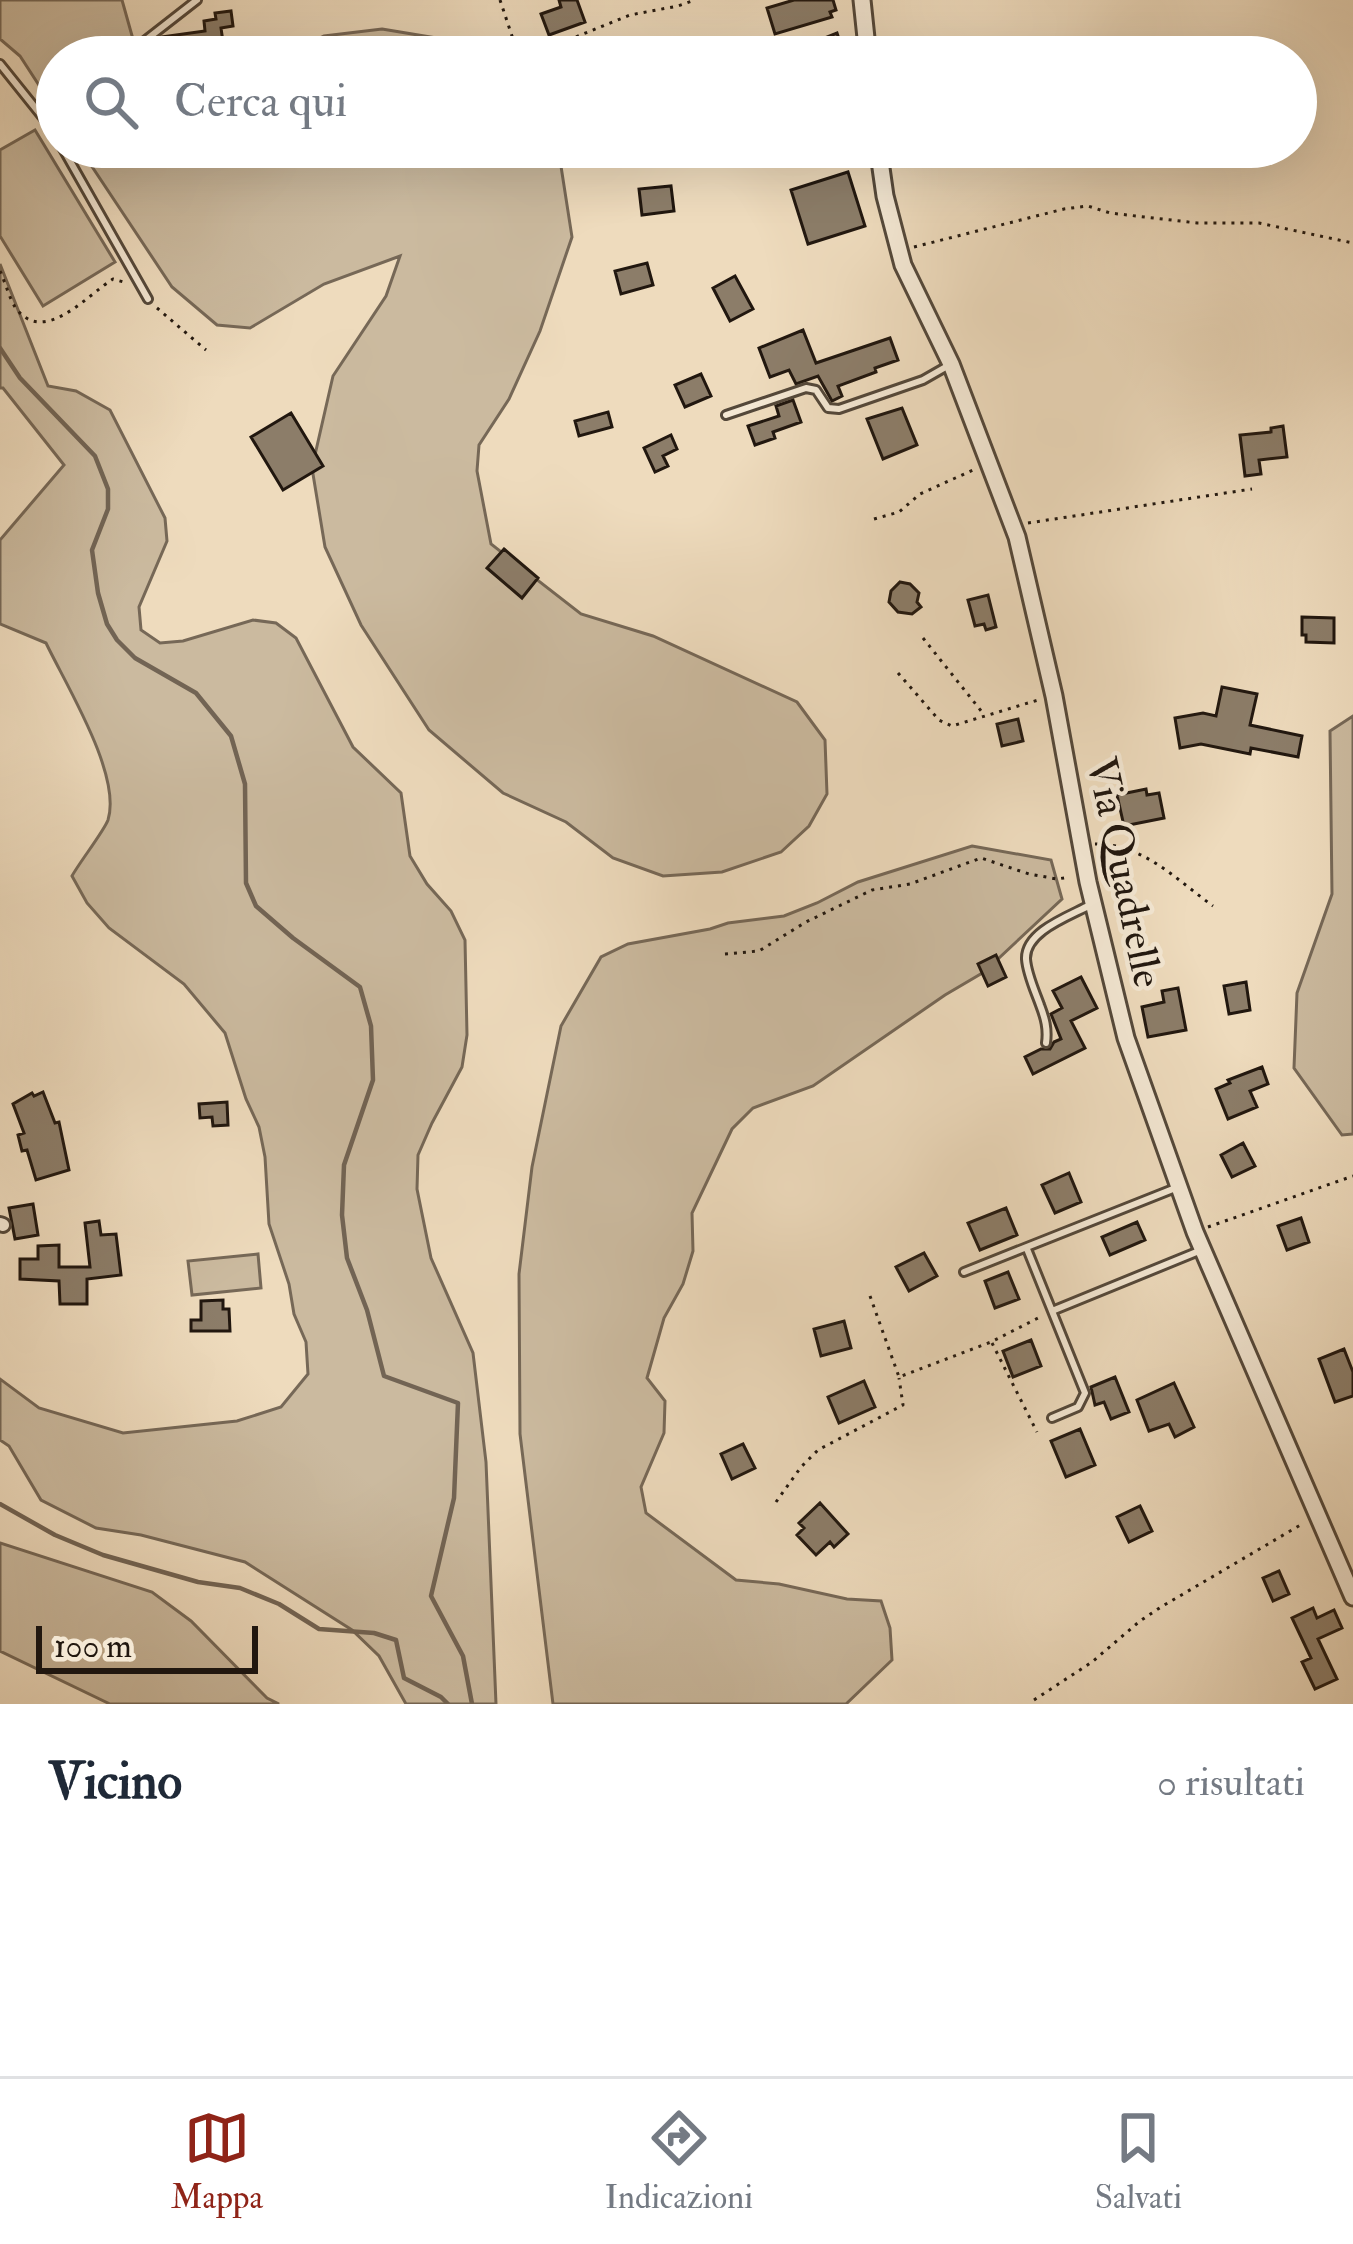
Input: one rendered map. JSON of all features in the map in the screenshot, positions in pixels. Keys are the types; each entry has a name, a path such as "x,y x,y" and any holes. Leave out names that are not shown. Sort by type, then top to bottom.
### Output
{"street":[{"path":"862,0 866,36"},
{"name":"Via Quadrelle","path":"881,168 908,278 951,364 1013,525 1054,696 1119,1015 1195,1232 1353,1597"}],"lane":[{"path":"150,36 194,0"},
{"path":"0,64 36,111"},
{"path":"74,168 148,299"},
{"path":"726,416 806,388 816,391 828,408 839,409 923,380 951,364"},
{"path":"1046,1043 1047,1027 1026,952 1042,931 1093,904"},
{"path":"964,1272 1178,1187"},
{"path":"1026,1247 1085,1393 1078,1407 1052,1418"},
{"path":"1052,1311 1202,1249"}],"path":[{"path":"500,0 512,36"},
{"path":"578,36 630,15 695,0"},
{"path":"898,249 1088,206 1197,223 1259,223 1353,243"},
{"path":"0,271 16,307 28,318 45,323 62,317 113,280 131,284 206,350"},
{"path":"874,519 899,512 920,494 991,463"},
{"path":"1013,525 1252,489"},
{"path":"923,638 984,715"},
{"path":"898,673 939,720 952,726 1054,696"},
{"path":"1081,844 1133,850 1213,906"},
{"path":"724,954 759,951 872,890 910,884 981,858 1057,879 1087,873"},
{"path":"1195,1232 1353,1176"},
{"path":"776,1502 818,1450 903,1405 899,1376 870,1296"},
{"path":"899,1376 991,1342 1052,1311"},
{"path":"991,1342 1037,1432"},
{"path":"1034,1700 1092,1662 1161,1606 1316,1516"}],"shaded area":[{"path":"0,0 122,0 132,36 36,36 36,81 20,56 0,39"},
{"path":"382,29 424,36 324,36"},
{"path":"35,130 36,168 58,168 115,262 43,306 0,236 0,150"},
{"path":"93,168 561,168 572,237 540,331 509,399 479,445 477,471 491,544 581,614 653,636 797,702 825,740 827,794 809,826 781,852 722,872 663,876 613,858 566,822 503,793 429,730 361,625 325,547 312,468 333,376 386,296 400,256 324,284 250,328 217,325 172,287"},
{"path":"0,264 48,386 76,391 110,410 165,518 167,541 139,607 141,630 160,643 183,641 253,620 276,623 296,638 353,747 401,793 410,856 451,911 465,940 467,1035 462,1067 418,1155 417,1189 431,1258 473,1353 486,1462 496,1704 406,1704 379,1656 352,1630 245,1562 96,1528 41,1500 9,1446 0,1440 0,1379 39,1408 123,1433 237,1421 281,1407 308,1374 306,1342 269,1224 259,1127 225,1033 184,984 109,928 72,876 108,820 107,779 90,730 46,643 0,624 0,540 64,465 0,388"},
{"path":"1353,716 1353,1134 1342,1135 1294,1068 1297,993 1332,894 1330,731"},
{"path":"972,846 1051,860 1062,899 984,972 813,1086 753,1108 732,1129 692,1213 693,1251 683,1284 664,1318 647,1378 665,1401 664,1433 641,1487 646,1513 736,1580 881,1601 890,1628 892,1660 846,1704 553,1704 520,1434 519,1274 532,1167 561,1026 601,957 628,944 784,916 858,882"},
{"path":"258,1254 261,1288 192,1295 188,1261"},
{"path":"0,1543 152,1592 191,1621 267,1698 279,1704 110,1704 0,1651"}],"building":[{"path":"559,0 577,0 585,22 549,35 541,14 561,7"},
{"path":"794,0 833,0 836,10 830,12 832,17 775,34 767,8"},
{"path":"231,11 233,26 221,28 222,36 169,36 205,31 204,21 216,19 215,13"},
{"path":"848,172 865,226 808,244 791,190"},
{"path":"671,186 674,211 642,215 639,189"},
{"path":"647,263 653,285 621,294 615,271"},
{"path":"735,276 753,309 730,321 713,288"},
{"path":"803,330 816,363 890,338 898,360 838,386 842,396 832,401 818,376 796,384 789,370 770,377 759,348"},
{"path":"701,374 711,396 685,407 675,385"},
{"path":"793,400 801,422 755,445 748,426 779,416 776,406"},
{"path":"902,408 917,445 883,459 867,419"},
{"path":"608,412 612,427 579,436 575,421"},
{"path":"291,413 323,466 283,490 251,437"},
{"path":"1283,426 1287,457 1259,460 1261,474 1245,476 1240,435"},
{"path":"671,435 677,449 663,456 668,466 655,472 644,448"},
{"path":"504,549 538,578 522,598 487,568"},
{"path":"900,582 919,593 921,607 912,614 898,612 889,602"},
{"path":"988,595 996,627 986,630 984,624 975,626 968,600"},
{"path":"1302,617 1334,618 1334,643 1306,642"},
{"path":"1222,687 1257,694 1250,725 1302,736 1298,757 1201,744 1180,748 1175,718 1203,713 1216,716"},
{"path":"1018,719 1023,741 1002,746 997,724"},
{"path":"1146,789 1147,795 1159,793 1164,818 1124,826 1117,795"},
{"path":"996,955 1006,977 988,986 978,964"},
{"path":"1081,977 1097,1008 1071,1021 1085,1048 1033,1074 1025,1057 1050,1049 1061,1039 1051,1014 1062,1008 1053,991"},
{"path":"1246,982 1250,1010 1229,1014 1224,986"},
{"path":"1178,988 1186,1030 1148,1037 1142,1007 1164,1002 1162,991"},
{"path":"1262,1067 1268,1084 1250,1091 1257,1107 1228,1119 1216,1089"},
{"path":"43,1092 55,1123 59,1122 69,1170 36,1180 27,1150 22,1151 18,1135 24,1133 13,1104"},
{"path":"227,1102 228,1125 213,1126 212,1117 200,1118 199,1104"},
{"path":"1243,1143 1255,1166 1232,1177 1221,1155"},
{"path":"1069,1173 1081,1202 1055,1213 1042,1185"},
{"path":"33,1204 38,1235 15,1239 9,1208"},
{"path":"1006,1208 1017,1235 980,1250 968,1223"},
{"path":"1301,1218 1309,1242 1287,1250 1278,1226"},
{"path":"99,1221 101,1235 116,1234 121,1275 87,1279 87,1304 60,1304 59,1281 20,1279 20,1259 38,1259 38,1246 59,1245 59,1267 90,1267 85,1223"},
{"path":"1137,1222 1145,1240 1110,1255 1102,1237"},
{"path":"924,1253 937,1276 909,1291 896,1267"},
{"path":"1008,1272 1019,1299 995,1308 985,1281"},
{"path":"223,1300 223,1309 229,1309 230,1331 191,1331 191,1320 201,1320 201,1301"},
{"path":"844,1321 851,1348 821,1356 814,1329"},
{"path":"1031,1340 1041,1366 1013,1377 1003,1351"},
{"path":"1344,1349 1353,1372 1353,1396 1335,1402 1319,1359"},
{"path":"1115,1377 1129,1412 1111,1419 1104,1402 1095,1405 1091,1387"},
{"path":"864,1381 875,1407 839,1423 828,1397"},
{"path":"1174,1383 1194,1427 1175,1437 1169,1424 1149,1431 1137,1400"},
{"path":"1080,1429 1095,1465 1066,1477 1051,1441"},
{"path":"743,1444 755,1468 732,1479 721,1454"},
{"path":"820,1503 848,1534 816,1555 797,1535 804,1528 799,1523"},
{"path":"1140,1506 1152,1531 1129,1542 1117,1517"},
{"path":"1279,1571 1289,1594 1273,1601 1263,1578"},
{"path":"1313,1608 1317,1618 1334,1610 1342,1628 1318,1639 1337,1679 1315,1689 1302,1662 1311,1658 1292,1618"}],"waterway":[{"path":"0,348 20,378 95,456 108,489 108,509 92,550 107,624 135,658 196,693 231,736 245,784 246,883 256,906 360,987 371,1026 373,1080 344,1165 342,1215 347,1258 384,1376 458,1403 454,1498 431,1596 463,1656 472,1704"},
{"path":"0,1504 103,1555 198,1582 240,1588 279,1604 319,1629 374,1633 396,1640 404,1678 448,1704"}]}
